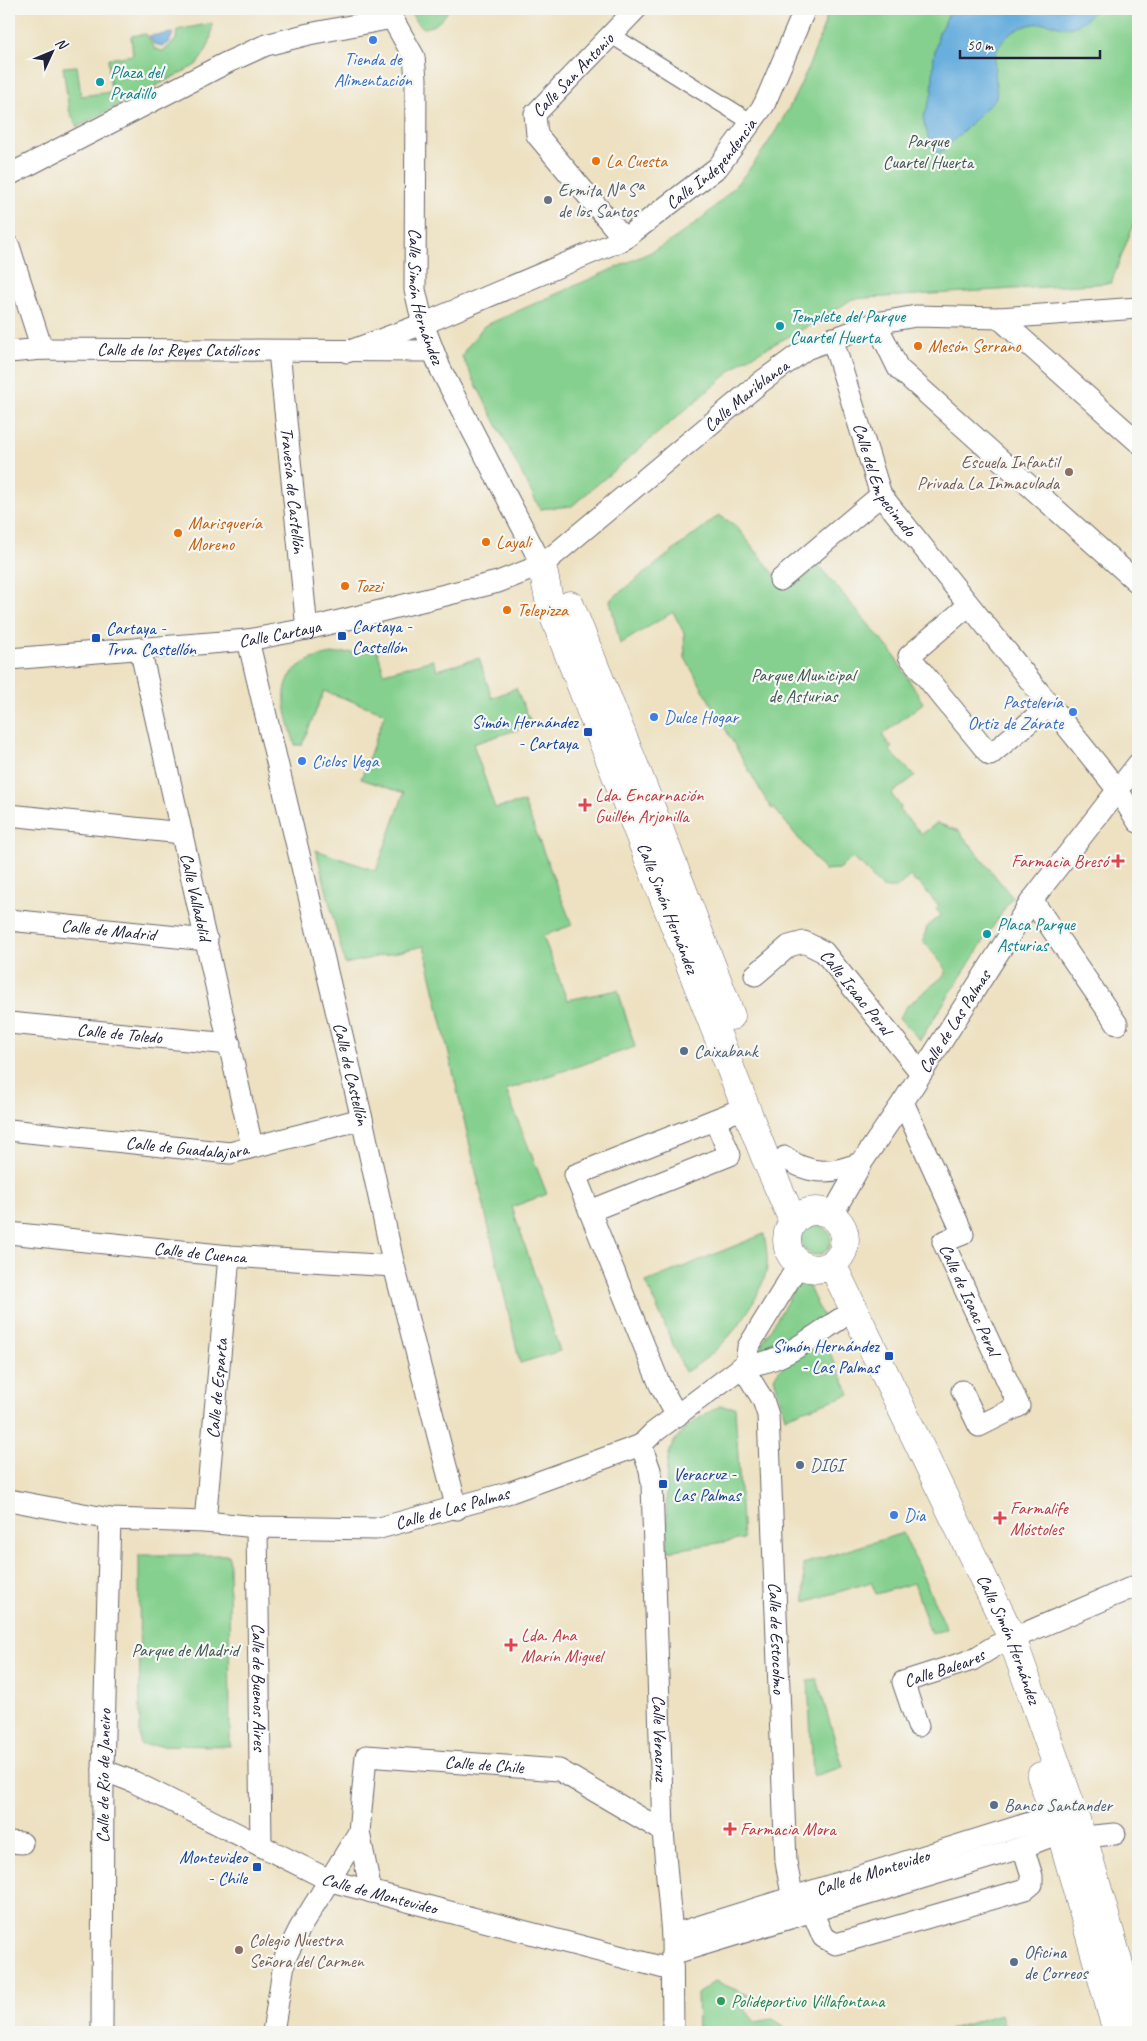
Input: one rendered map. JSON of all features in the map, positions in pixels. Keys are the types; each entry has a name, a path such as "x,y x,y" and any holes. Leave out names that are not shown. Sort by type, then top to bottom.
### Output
{"street":[{"name":"Calle San Antonio","path":"624,239 537,135 535,114 636,9"},
{"name":"Calle Independencia","path":"423,324 624,239 718,168 764,105 805,9"},
{"path":"9,176 226,63 266,46 389,14"},
{"name":"Calle Simón Hernández","path":"389,14 414,58 415,290 423,324 433,351 542,565 568,602 647,797 785,1157 811,1215"},
{"path":"610,35 751,122"},
{"path":"9,246 42,349"},
{"name":"Calle Mariblanca","path":"542,565 781,366 806,349 876,323 916,316 1000,318 1138,308"},
{"path":"1000,318 1138,442"},
{"path":"876,323 898,368 1138,583"},
{"name":"Calle de los Reyes Católicos","path":"347,352 423,324"},
{"name":"Calle del Empecinado","path":"832,338 881,495 1117,789 1138,822"},
{"name":"Calle de los Reyes Católicos","path":"9,352 42,349 433,351"},
{"name":"Travesía de Castellón","path":"279,351 307,629"},
{"path":"780,580 881,495"},
{"name":"Calle Simón Hernández","path":"542,565 551,609 746,1107 811,1215"},
{"name":"Calle Cartaya","path":"9,659 248,640 307,629 498,582 542,565"},
{"path":"969,605 909,656 990,755 1050,705"},
{"name":"Calle de Castellón","path":"248,640 362,1119 394,1266 456,1509"},
{"name":"Calle Valladolid","path":"140,648 252,1146"},
{"name":"Calle de Las Palmas","path":"811,1215 862,1162 903,1102 1032,900 1138,764"},
{"path":"9,815 182,833"},
{"path":"1032,900 1117,1024"},
{"name":"Calle de Madrid","path":"9,920 207,940"},
{"name":"Calle Isaac Peral","path":"755,975 789,946 804,942 824,952 921,1074"},
{"name":"Calle de Toledo","path":"9,1023 230,1044"},
{"name":"Calle de Isaac Peral","path":"903,1102 963,1234 943,1242 1018,1406 979,1426 962,1391"},
{"path":"677,1416 660,1385 575,1175 746,1107"},
{"name":"Calle de Guadalajara","path":"9,1130 230,1153 362,1119"},
{"path":"590,1211 730,1156 715,1120"},
{"path":"785,1157 806,1170 819,1172 837,1172 862,1162"},
{"path":"817,1266 790,1254 786,1240 811,1215 841,1224 845,1237 840,1257 817,1266 748,1347 744,1365 759,1365 785,1353 840,1319"},
{"name":"Calle de Cuenca","path":"9,1234 229,1256 394,1266"},
{"name":"Calle de Esparta","path":"204,1522 229,1256"},
{"name":"Calle Simón Hernández","path":"817,1266 840,1319 1003,1642"},
{"name":"Calle Simón Hernández","path":"817,1266 1003,1642 1070,1824 1102,1899 1138,2032"},
{"name":"Calle de Las Palmas","path":"9,1500 110,1519 204,1522 257,1527 376,1529 456,1509 641,1445 744,1365"},
{"name":"Calle de Estocolmo","path":"744,1365 763,1400 768,1415 786,1852 800,1908"},
{"name":"Calle Veracruz","path":"641,1445 650,1470 652,1484 663,1831 672,1953 673,2032"},
{"name":"Calle de Río de Janeiro","path":"102,2032 103,1770 110,1519"},
{"name":"Calle de Buenos Aires","path":"257,1527 261,1846"},
{"name":"Calle Baleares","path":"918,1726 903,1682 972,1660 1003,1642 1138,1585"},
{"name":"Calle de Chile","path":"371,1892 359,1832 366,1756 559,1770 663,1831"},
{"name":"Calle de Montevideo","path":"103,1770 134,1782 331,1881 371,1892 672,1953 800,1908 1070,1824"},
{"path":"1070,1824 1114,1834"},
{"name":"Calle Simón Hernández","path":"1070,1824 1117,2032"},
{"name":"Calle de Montevideo","path":"800,1908 1023,1847 1070,1824"},
{"name":"Calle de Chile","path":"273,2032 286,1958 300,1928 331,1881 359,1832"},
{"name":"Calle de Montevideo","path":"800,1908 823,1937 836,1944 1026,1889 1032,1884 1032,1876 1023,1847"}],"green space":[{"path":"409,9 449,9 439,22 424,28 416,22"},
{"name":"Parque Cuartel Huerta","path":"829,9 1138,9 1138,213 1111,283 852,299 820,320 744,360 572,506 540,509 462,357 465,350 484,326 651,252 684,232 714,207 741,180 764,149 784,116 802,81"},
{"path":"212,23 208,46 196,65 77,127 69,110 63,67 77,66 81,96 111,92 108,59 133,55 131,36 146,34 155,49 163,51 176,40 177,30"},
{"name":"Parque Municipal de Asturias","path":"719,515 736,526 787,590 819,566 892,652 923,703 882,735 892,748 890,751 915,776 891,794 901,807 899,810 922,834 937,823 959,831 1012,897 920,1040 899,1018 907,1006 946,974 944,966 923,941 927,927 941,915 936,909 939,906 918,882 916,883 910,876 896,888 882,888 860,863 858,864 853,858 838,869 824,870 774,808 772,809 767,802 685,658 684,633 673,612 620,644 610,600"},
{"path":"377,650 384,673 433,660 437,670 479,658 492,698 516,688 532,725 473,744 495,808 524,802 572,925 543,936 567,1000 618,990 635,1047 506,1090 547,1194 512,1207 560,1351 520,1363 424,946 345,964 316,850 376,871 404,793 361,779 385,713 324,691 302,745 295,745 286,711 285,691 289,677 297,667 321,656"},
{"path":"816,1225 827,1229 831,1240 827,1251 816,1255 805,1251 801,1240 805,1229"},
{"path":"764,1234 767,1253 766,1273 761,1288 745,1316 723,1343 698,1364 685,1372 646,1282"},
{"path":"802,1282 807,1283 824,1319 763,1356 760,1348 763,1342 796,1287"},
{"path":"823,1346 830,1353 850,1394 785,1417 774,1377 789,1361"},
{"path":"720,1406 735,1407 743,1539 668,1551 666,1485 670,1451 673,1443 690,1424"},
{"path":"903,1533 947,1629 931,1634 914,1583 876,1594 871,1582 805,1602 803,1564"},
{"name":"Parque de Madrid","path":"139,1555 229,1555 230,1746 140,1745"},
{"path":"817,1679 843,1767 813,1776 808,1680"},
{"name":"Polideportivo Villafontana","path":"715,1981 748,1995 743,2007 755,2022 773,2019 784,2026 785,2032 698,2032 697,1994"},
{"path":"1001,2014 1006,2032 942,2032 997,2015"}],"water":[{"path":"952,9 1096,9 1076,26 1066,28 1042,23 1034,24 1018,29 1005,39 996,53 995,59 996,98 943,151 938,153 931,147 923,119 932,93 934,56 939,32"},
{"path":"173,33 169,43 162,46 154,44 149,36"}],"place":[{"name":"Tienda de Alimentación","path":"373,40"},
{"name":"Plaza del Pradillo","path":"100,82"},
{"name":"La Cuesta","path":"596,161"},
{"name":"Ermita Nª Sª de los Santos","path":"548,200"},
{"name":"Templete del Parque Cuartel Huerta","path":"780,326"},
{"name":"Mesón Serrano","path":"918,346"},
{"name":"Escuela Infantil Privada La Inmaculada","path":"1069,472"},
{"name":"Marisquería Moreno","path":"178,533"},
{"name":"Layali","path":"486,542"},
{"name":"Tozzi","path":"345,586"},
{"name":"Telepizza","path":"507,610"},
{"name":"Cartaya - Castellón","path":"342,636"},
{"name":"Cartaya - Trva. Castellón","path":"96,638"},
{"name":"Pastelería Ortiz de Zárate","path":"1073,712"},
{"name":"Dulce Hogar","path":"654,717"},
{"name":"Simón Hernández - Cartaya","path":"588,732"},
{"name":"Ciclos Vega","path":"302,761"},
{"name":"Lda. Encarnación Guillén Arjonilla","path":"585,805"},
{"name":"Farmacia Bresó","path":"1118,861"},
{"name":"Placa Parque Asturias","path":"987,934"},
{"name":"Caixabank","path":"684,1051"},
{"name":"Simón Hernández - Las Palmas","path":"889,1356"},
{"name":"DIGI","path":"800,1465"},
{"name":"Veracruz - Las Palmas","path":"663,1484"},
{"name":"Dia","path":"894,1515"},
{"name":"Farmalife Móstoles","path":"1000,1518"},
{"name":"Lda. Ana Marín Miguel","path":"511,1645"},
{"name":"Banco Santander","path":"994,1805"},
{"name":"Farmacia Mora","path":"730,1829"},
{"name":"Montevideo - Chile","path":"257,1867"},
{"name":"Colegio Nuestra Señora del Carmen","path":"239,1950"},
{"name":"Oficina de Correos","path":"1014,1962"},
{"name":"Polideportivo Villafontana","path":"721,2001"}]}
